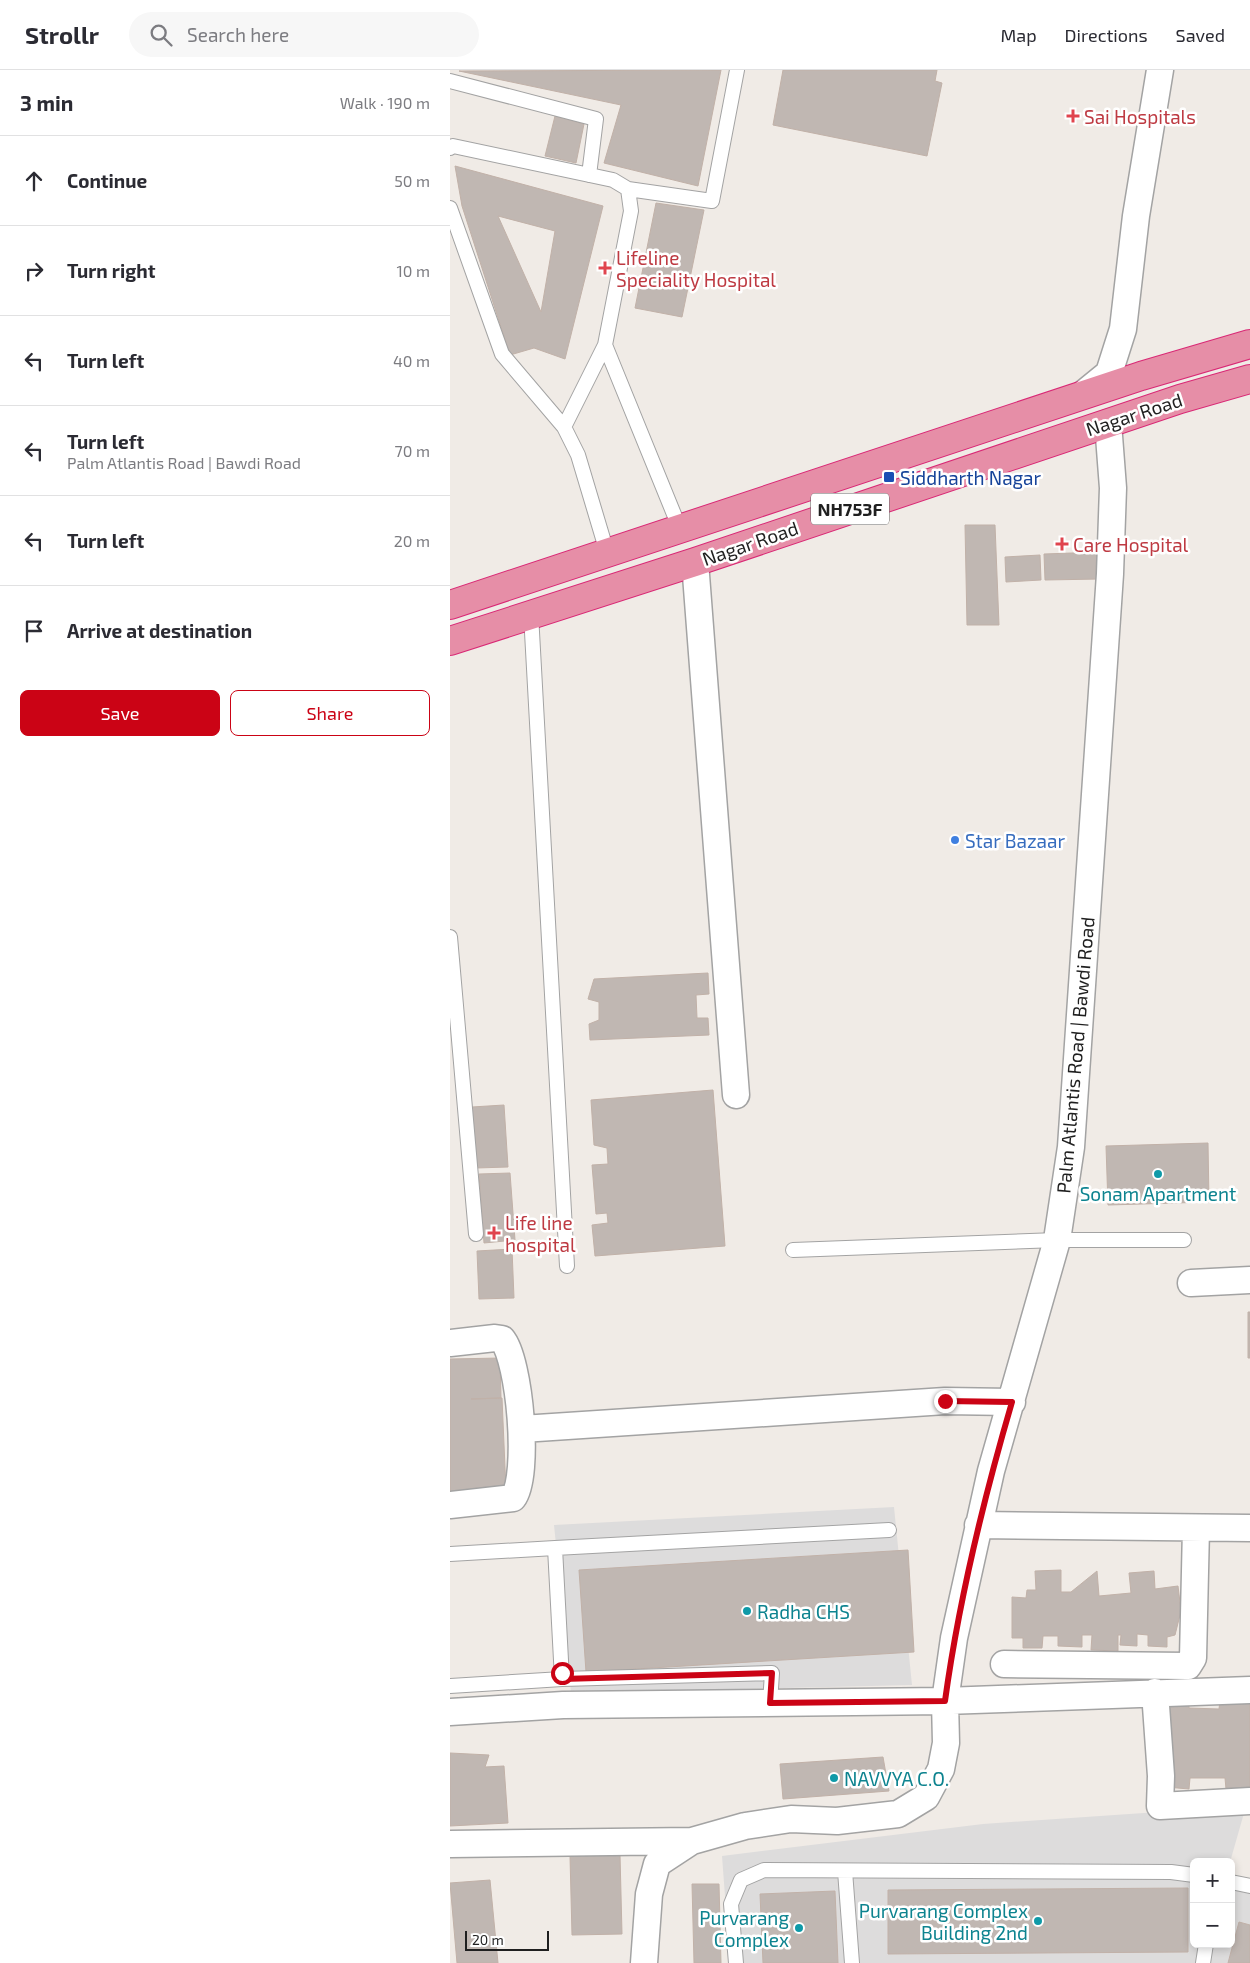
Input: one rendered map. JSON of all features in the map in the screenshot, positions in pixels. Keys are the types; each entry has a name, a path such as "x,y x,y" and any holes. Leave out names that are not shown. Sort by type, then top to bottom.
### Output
{"highway":[{"name":"Nagar Road","path":"450,605 1141,376 1250,344"},
{"name":"Nagar Road","path":"450,641 695,562 1108,423 1250,379"},
{"path":"748,506 752,543"}],"street":[{"path":"1077,398 1109,373 1123,329 1138,207 1160,70"},
{"name":"Palm Atlantis Road | Bawdi Road","path":"644,1963 649,1894 658,1864 692,1841 745,1826 791,1819 837,1821 898,1814 926,1797 941,1769 946,1744 945,1701 954,1638 978,1525 1057,1240 1071,1147 1106,642 1113,488 1108,423"},
{"path":"695,562 736,1094"},
{"path":"1191,1283 1250,1280"},
{"path":"450,1343 495,1338 502,1339 506,1344 515,1373 522,1429 520,1487 513,1498 450,1505"},
{"path":"522,1429 945,1401 1012,1402"},
{"path":"978,1525 1250,1528"},
{"path":"1004,1664 1188,1666 1193,1658 1196,1528"},
{"path":"450,1712 564,1705 945,1701 1250,1690"},
{"path":"1155,1692 1161,1776 1160,1806 1250,1801"},
{"path":"450,1844 692,1841"}],"lane":[{"path":"450,148 452,146 614,180 628,189 712,201 737,70"},
{"path":"450,81 596,119 589,175"},
{"path":"564,427 605,345 631,210 628,189"},
{"path":"450,208 502,354 564,427 578,455 608,552"},
{"path":"605,345 680,528"},
{"path":"531,614 568,1266"},
{"path":"450,937 476,1234"},
{"path":"793,1250 1057,1240 1184,1240"},
{"path":"450,1554 889,1530"},
{"path":"555,1548 562,1679"},
{"path":"450,1686 562,1679 772,1673 770,1703"},
{"path":"736,1963 731,1904 741,1880 764,1870 1171,1872 1190,1874"},
{"path":"845,1871 852,1963"},
{"path":"1235,1883 1250,1886"},
{"path":"1203,1963 1205,1948"}],"shaded area":[{"path":"894,1507 912,1685 571,1693 554,1525"},
{"path":"1246,1806 1231,1858 1190,1858 1190,1948 1235,1948 1235,1875 1250,1879 1250,1963 730,1963 722,1856 983,1824"}],"building":[{"path":"721,70 698,186 604,163 621,105 459,71"},
{"path":"783,70 937,70 935,81 942,83 927,156 773,125"},
{"path":"555,116 584,124 576,163 545,156"},
{"path":"455,166 603,206 565,359 534,348 510,355 462,206","holes":["498,216 555,231 541,312"]},
{"path":"656,203 704,210 682,317 635,308"},
{"path":"965,525 995,525 999,625 967,625"},
{"path":"1100,552 1100,579 1045,580 1044,554"},
{"path":"1040,555 1041,580 1006,582 1005,557"},
{"path":"708,973 709,994 696,995 697,1018 708,1018 709,1035 590,1040 589,1024 599,1020 599,1002 588,999 594,979"},
{"path":"713,1090 725,1246 595,1256 592,1225 608,1223 607,1213 596,1214 592,1165 608,1164 607,1148 594,1145 591,1100"},
{"path":"504,1105 508,1167 476,1168 472,1107"},
{"name":"Sonam Apartment","path":"1208,1143 1209,1202 1108,1205 1106,1146"},
{"path":"510,1173 515,1240 484,1243 479,1174"},
{"path":"512,1249 514,1298 479,1299 477,1251"},
{"path":"1248,1312 1250,1312 1250,1358 1248,1358"},
{"path":"500,1358 501,1398 471,1399 502,1398 506,1491 450,1494 450,1359"},
{"name":"Radha CHS","path":"908,1550 914,1652 586,1672 579,1570"},
{"path":"1061,1570 1061,1592 1071,1592 1097,1571 1099,1596 1131,1593 1129,1573 1154,1571 1155,1589 1178,1586 1181,1611 1175,1635 1167,1637 1167,1647 1148,1646 1148,1635 1137,1634 1137,1646 1120,1645 1121,1635 1118,1635 1118,1651 1091,1650 1092,1635 1082,1635 1082,1647 1058,1646 1058,1636 1043,1636 1042,1648 1023,1648 1023,1638 1012,1638 1012,1597 1026,1598 1027,1590 1036,1590 1035,1571"},
{"path":"1188,1697 1189,1708 1219,1709 1220,1700 1250,1697 1250,1789 1226,1789 1225,1778 1190,1778 1189,1789 1166,1787 1163,1698"},
{"path":"450,1753 489,1755 485,1767 504,1766 508,1823 450,1826"},
{"name":"NAVVYA C.O.","path":"883,1757 889,1791 783,1799 780,1764"},
{"path":"620,1855 622,1934 572,1935 570,1856"},
{"path":"490,1880 498,1963 457,1963 450,1883"},
{"path":"692,1884 719,1884 721,1963 694,1963"},
{"name":"Purvarang Complex Building 2nd","path":"1188,1888 1188,1952 888,1954 888,1890"},
{"name":"Purvarang Complex","path":"835,1891 838,1963 763,1963 760,1894"},
{"path":"1239,1922 1250,1925 1250,1963 1228,1963 1232,1948 1235,1948 1235,1937"}],"place":[{"name":"Sai Hospitals","path":"1073,116"},
{"name":"Lifeline Speciality Hospital","path":"605,268"},
{"name":"Siddharth Nagar","path":"889,477"},
{"name":"Care Hospital","path":"1062,544"},
{"name":"Star Bazaar","path":"955,840"},
{"name":"Sonam Apartment","path":"1158,1174"},
{"name":"Life line hospital","path":"494,1233"},
{"name":"Radha CHS","path":"747,1611"},
{"name":"NAVVYA C.O.","path":"834,1778"},
{"name":"Purvarang Complex Building 2nd","path":"1038,1921"},
{"name":"Purvarang Complex","path":"799,1928"}],"route":[{"path":"562,1673 562,1679 772,1673 770,1703 945,1701 954,1638 978,1525 1012,1402 945,1401"}]}
